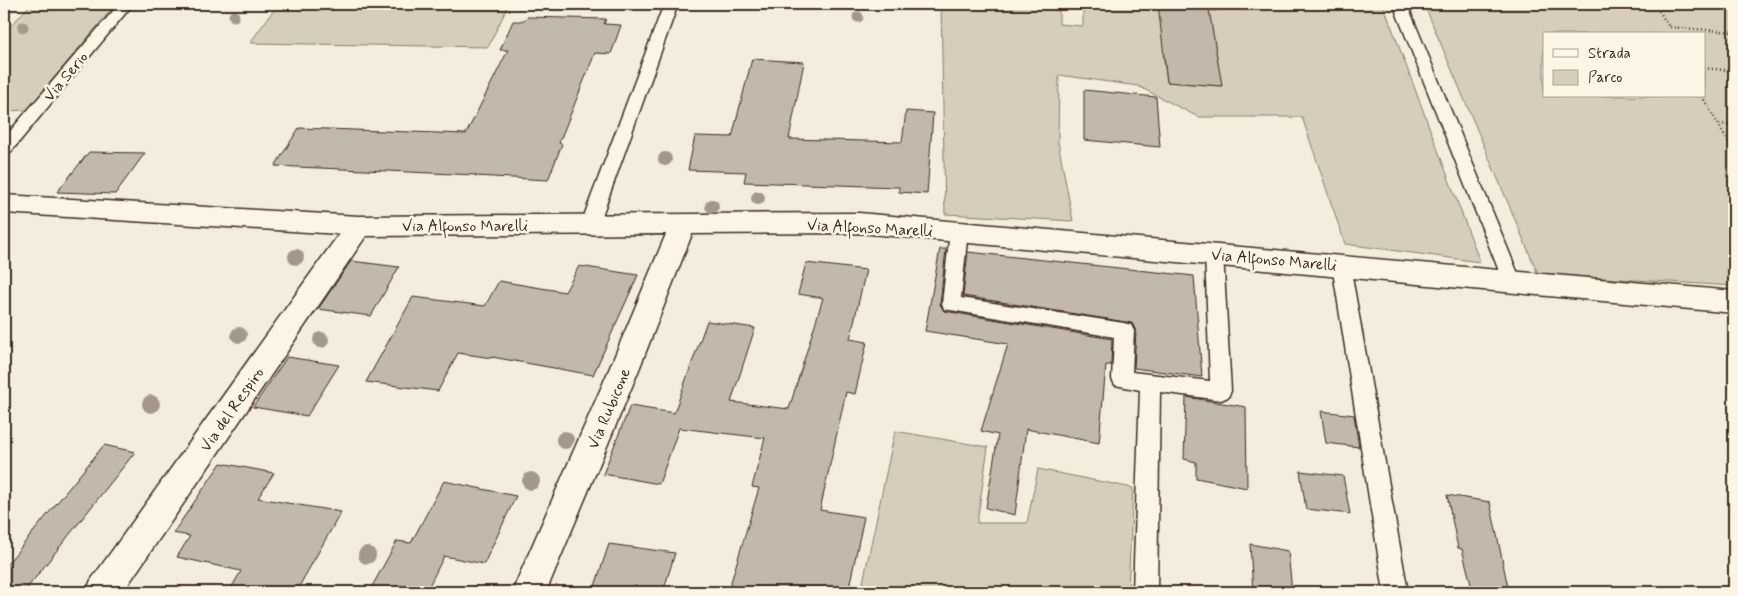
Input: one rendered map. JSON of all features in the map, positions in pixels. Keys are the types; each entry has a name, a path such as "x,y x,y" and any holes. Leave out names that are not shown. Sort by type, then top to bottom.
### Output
{"street":[{"name":"Via Alfonso Marelli","path":"4,204 359,226 859,223 1341,265 1734,302"},
{"name":"Via Rubicone","path":"529,592 623,372 683,223"},
{"name":"Via del Respiro","path":"103,592 359,226"}],"lane":[{"name":"Via Serio","path":"4,149 126,4"},
{"path":"590,224 671,4"},
{"path":"1400,4 1512,281"},
{"path":"959,231 951,304 1124,331 1122,379 1221,391 1214,254"},
{"path":"1341,265 1396,592"},
{"path":"1145,592 1150,382"}],"path":[{"path":"1655,4 1669,27 1734,32"},
{"path":"1664,4 1734,9"},
{"path":"1706,68 1734,71"},
{"path":"1703,98 1734,152"},
{"path":"1718,124 1734,125"}],"green space":[{"path":"31,4 116,4 27,110 4,111 4,33"},
{"path":"278,4 509,4 488,47 250,43"},
{"path":"941,4 1059,4 1059,24 1083,26 1083,4 1153,4 1153,7 1216,11 1215,4 1383,4 1480,262 1345,244 1302,117 1198,117 1138,86 1059,75 1058,142 1073,221 945,214","holes":["1163,54 1217,57 1221,86 1167,82"]},
{"path":"1424,4 1734,4 1734,286 1538,274"},
{"path":"895,431 988,447 977,523 1027,523 1038,469 1133,488 1128,592 861,592"}],"building":[{"path":"1158,4 1208,4 1222,86 1167,82"},
{"path":"527,17 606,19 604,24 621,25 611,54 595,53 559,143 562,144 548,180 275,166 299,128 466,134 508,50 500,50 513,21 524,21"},
{"path":"752,59 804,62 789,139 902,142 906,111 933,113 927,194 899,192 899,187 744,182 746,172 688,170 695,136 732,137"},
{"path":"1084,90 1156,97 1160,147 1084,140"},
{"path":"89,152 145,153 115,194 57,192"},
{"path":"940,249 946,249 940,304 944,311 1112,339 1111,365 1106,365 1099,443 1026,429 1015,515 986,508 998,435 981,431 1008,344 925,331"},
{"path":"968,252 1194,276 1202,377 1134,368 1136,331 1132,323 963,296"},
{"path":"351,261 399,267 371,316 318,309"},
{"path":"806,263 866,270 850,339 867,342 855,394 846,392 820,510 864,517 848,592 728,592 759,488 752,487 765,438 679,428 659,484 603,474 630,406 674,413 707,321 755,328 731,402 789,409 823,298 798,294"},
{"path":"579,266 638,275 593,375 492,357 458,353 438,391 366,382 413,297 485,306 499,281 565,292"},
{"path":"287,357 339,365 307,416 253,407"},
{"path":"1186,397 1246,407 1247,488 1196,478 1196,462 1184,459"},
{"path":"1321,411 1354,415 1359,447 1326,443"},
{"path":"104,445 135,452 24,592 4,592 4,568"},
{"path":"221,463 274,473 258,498 341,512 296,592 229,592 241,571 177,557 190,536 173,533"},
{"path":"1300,471 1343,476 1350,514 1306,509"},
{"path":"444,481 516,496 484,564 444,556 426,592 369,592 397,541 411,543"},
{"path":"1447,495 1490,502 1509,592 1473,592 1462,549 1458,548"},
{"path":"609,544 675,553 663,592 593,592"},
{"path":"1250,544 1288,551 1292,592 1253,592"}]}
